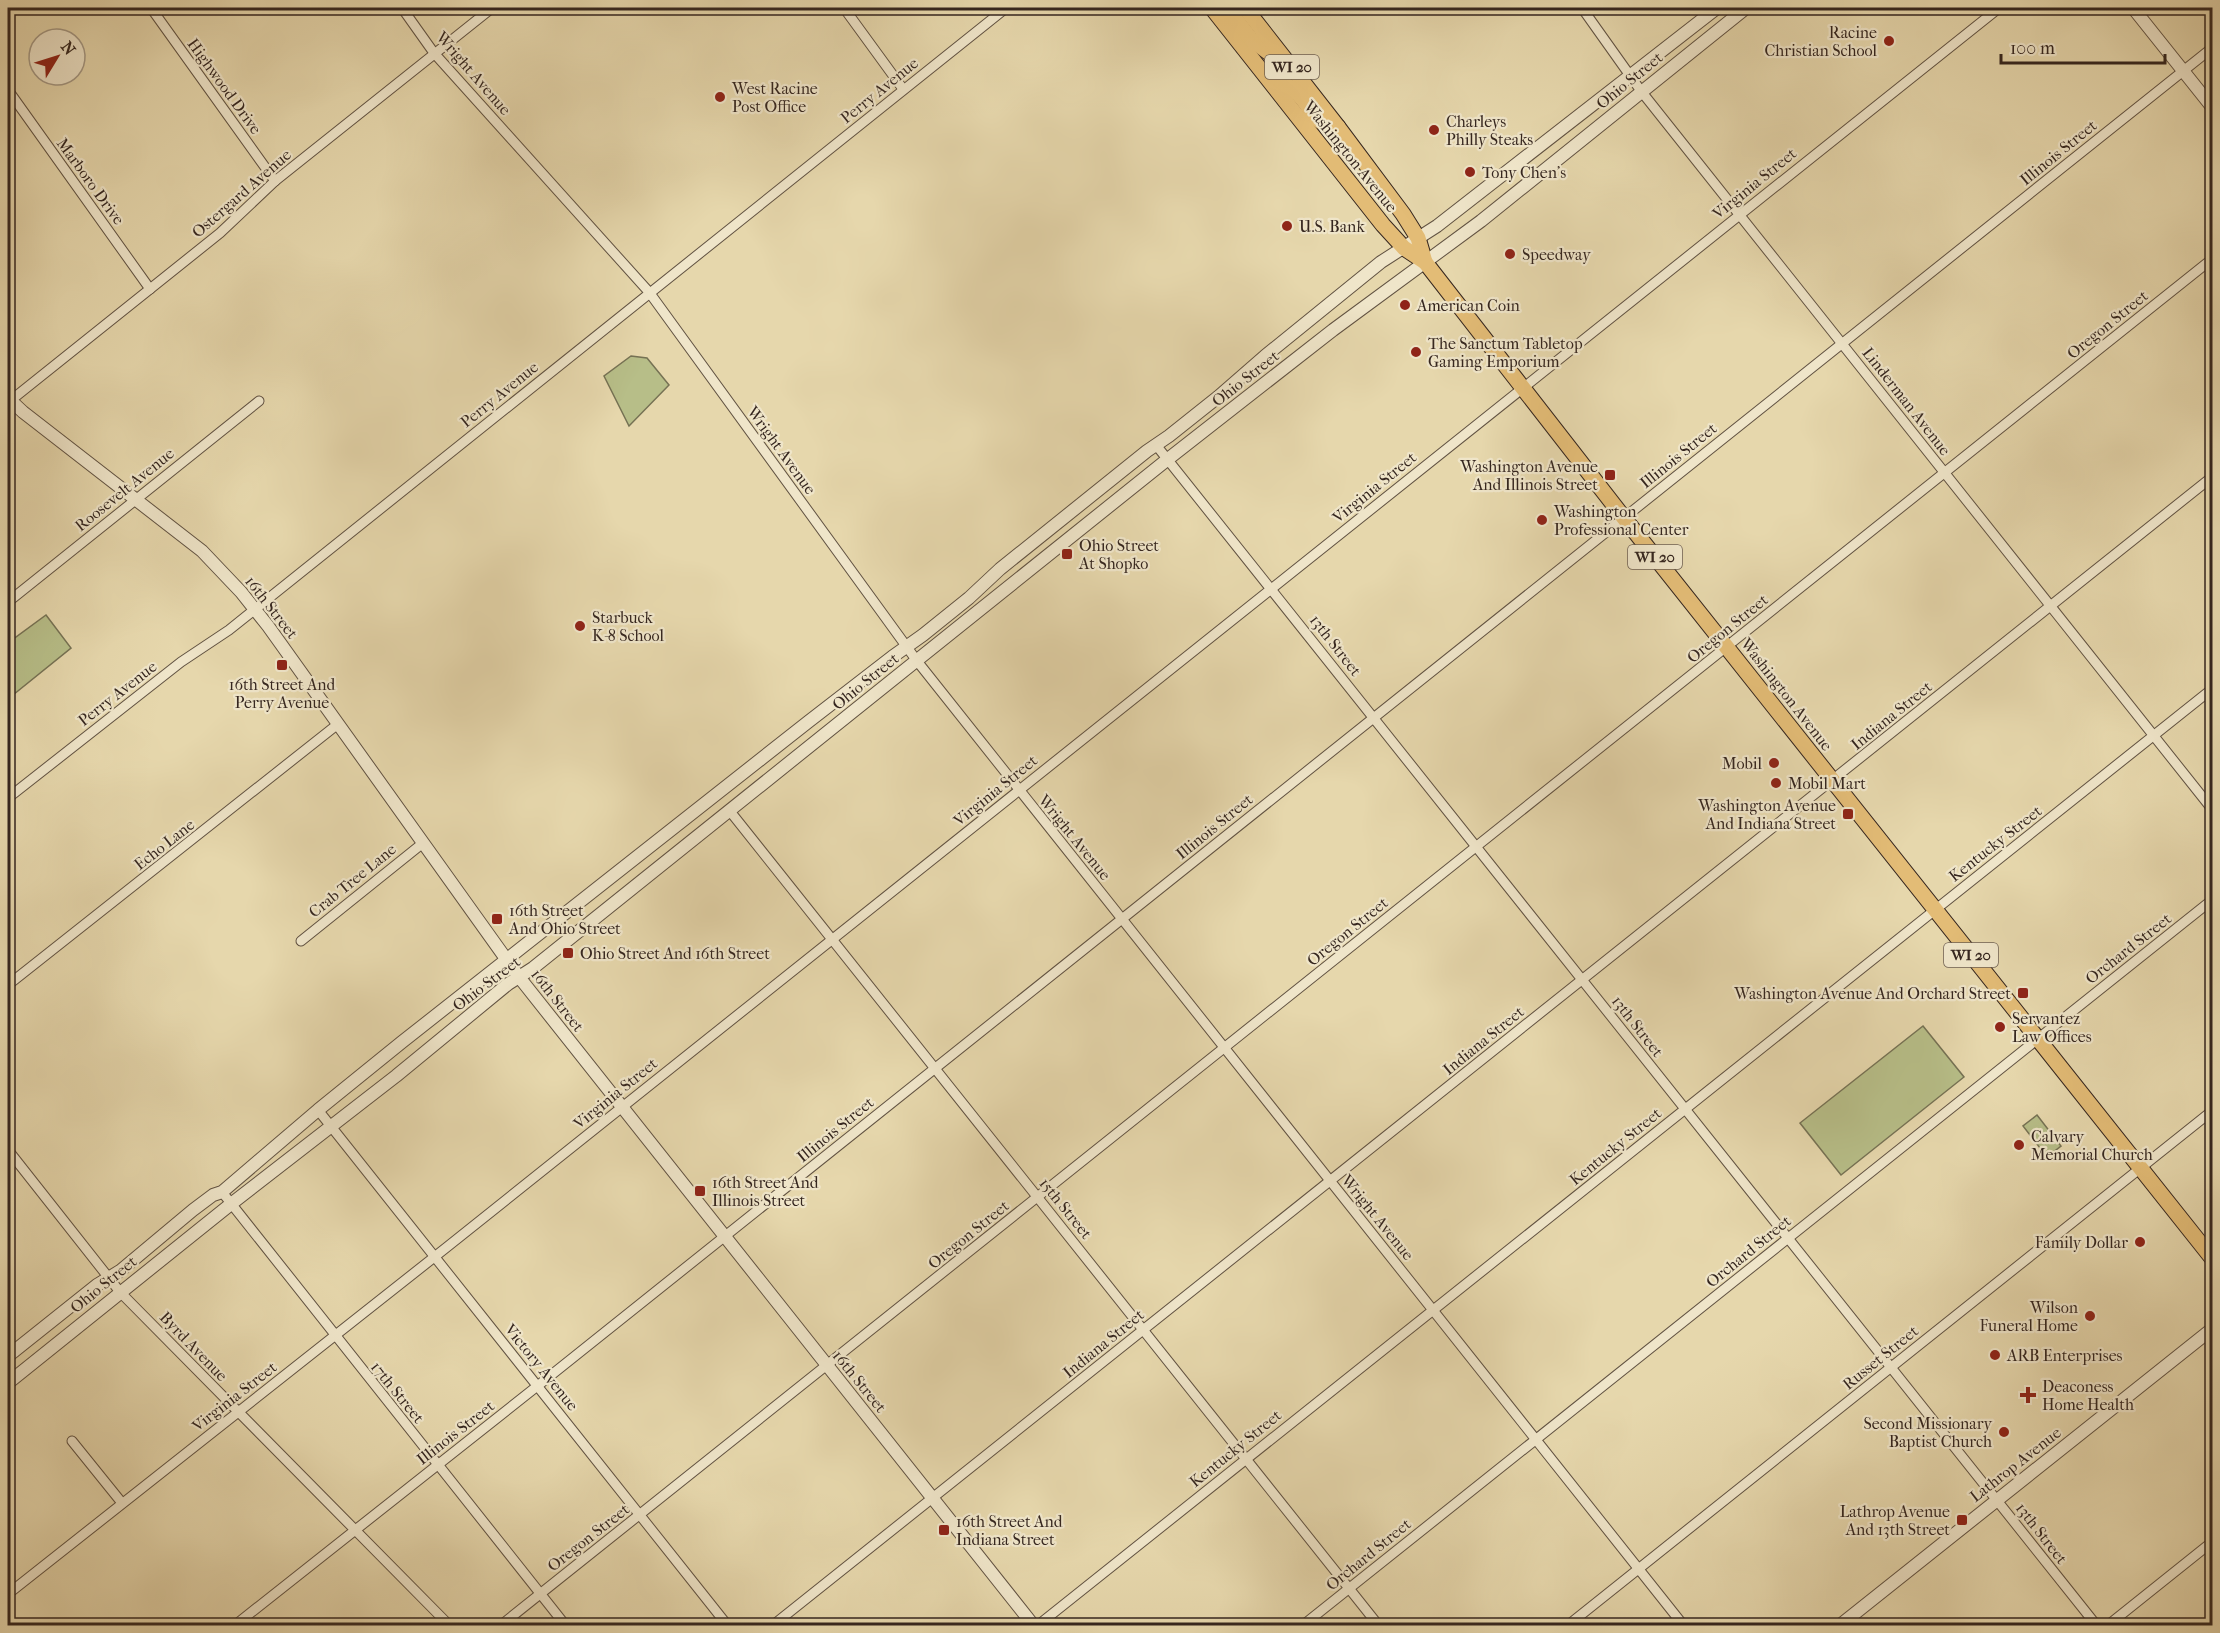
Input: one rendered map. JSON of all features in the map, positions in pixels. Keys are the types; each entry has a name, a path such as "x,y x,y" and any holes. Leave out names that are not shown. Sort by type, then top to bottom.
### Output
{"main road":[{"name":"Washington Avenue","path":"1212,8 1319,145 1404,248 1425,262 1624,518 2212,1258"},
{"path":"1227,8 1251,39 1299,76"},
{"name":"Washington Avenue","path":"1245,8 1338,127 1418,238 1425,262"},
{"path":"1257,64 1298,94 1320,122 1327,127 1338,127"}],"street":[{"name":"Highwood Drive","path":"151,8 275,181"},
{"name":"Wright Avenue","path":"402,8 434,54 649,292 906,647 1684,1626"},
{"name":"Ostergard Avenue","path":"9,399 220,233 275,181 492,8"},
{"path":"844,8 903,89"},
{"name":"Perry Avenue","path":"8,798 182,662 255,609 1006,8"},
{"name":"Linderman Avenue","path":"1582,8 1641,92 2212,809"},
{"name":"Ohio Street","path":"8,1356 97,1285 120,1271 193,1210 213,1195 222,1192 318,1110 506,960 808,722 951,613 1000,569 1218,398 1265,356 1381,262 1437,226 1717,8"},
{"name":"Ohio Street","path":"8,1383 1168,459 1333,330 1481,222 1746,8"},
{"name":"Virginia Street","path":"8,1594 435,1257 1999,8"},
{"path":"2133,8 2212,107"},
{"name":"Illinois Street","path":"234,1626 2212,48"},
{"name":"Marboro Drive","path":"8,90 150,289"},
{"name":"Oregon Street","path":"500,1626 2212,259"},
{"name":"16th Street","path":"9,399 202,551 255,609 519,977 1035,1626"},
{"name":"Roosevelt Avenue","path":"8,602 259,400"},
{"name":"13th Street","path":"1156,445 2097,1626"},
{"name":"Indiana Street","path":"772,1626 2212,477"},
{"name":"Kentucky Street","path":"1035,1626 2212,690"},
{"path":"808,722 812,732 812,744"},
{"name":"Echo Lane","path":"8,985 338,724"},
{"name":"15th Street","path":"729,810 1380,1626"},
{"name":"Crab Tree Lane","path":"301,942 423,843"},
{"name":"Orchard Street","path":"1302,1626 2212,900"},
{"name":"Victory Avenue","path":"318,1110 728,1626"},
{"name":"Russet Street","path":"1567,1626 2212,1111"},
{"name":"Byrd Avenue","path":"8,1150 120,1292 450,1626"},
{"name":"17th Street","path":"222,1192 566,1626"},
{"name":"Lathrop Avenue","path":"1839,1626 2212,1329"},
{"path":"72,1441 122,1503"},
{"path":"2107,1626 2212,1542"}],"green space":[{"path":"631,356 647,358 669,385 629,426 604,376"},
{"path":"46,615 71,648 8,699 8,643"},
{"path":"1923,1026 1964,1077 1841,1175 1800,1123"},
{"path":"2037,1115 2061,1146 2047,1157 2023,1126"}],"place":[{"name":"Racine Christian School","path":"1889,41"},
{"name":"West Racine Post Office","path":"720,97"},
{"name":"Charleys Philly Steaks","path":"1434,130"},
{"name":"Tony Chen's","path":"1470,172"},
{"name":"U.S. Bank","path":"1287,226"},
{"name":"Speedway","path":"1510,254"},
{"name":"American Coin","path":"1405,305"},
{"name":"The Sanctum Tabletop Gaming Emporium","path":"1416,352"},
{"name":"Washington Avenue And Illinois Street","path":"1610,475"},
{"name":"Washington Professional Center","path":"1542,520"},
{"name":"Ohio Street At Shopko","path":"1067,554"},
{"name":"Starbuck K-8 School","path":"580,626"},
{"name":"16th Street And Perry Avenue","path":"282,665"},
{"name":"Mobil","path":"1774,763"},
{"name":"Mobil Mart","path":"1776,783"},
{"name":"Washington Avenue And Indiana Street","path":"1848,814"},
{"name":"16th Street And Ohio Street","path":"497,919"},
{"name":"Ohio Street And 16th Street","path":"568,953"},
{"name":"Washington Avenue And Orchard Street","path":"2023,993"},
{"name":"Servantez Law Offices","path":"2000,1027"},
{"name":"Calvary Memorial Church","path":"2019,1145"},
{"name":"16th Street And Illinois Street","path":"700,1191"},
{"name":"Family Dollar","path":"2140,1242"},
{"name":"Wilson Funeral Home","path":"2090,1316"},
{"name":"ARB Enterprises","path":"1995,1355"},
{"name":"Deaconess Home Health","path":"2028,1395"},
{"name":"Second Missionary Baptist Church","path":"2004,1432"},
{"name":"Lathrop Avenue And 13th Street","path":"1962,1520"},
{"name":"16th Street And Indiana Street","path":"944,1530"}]}
